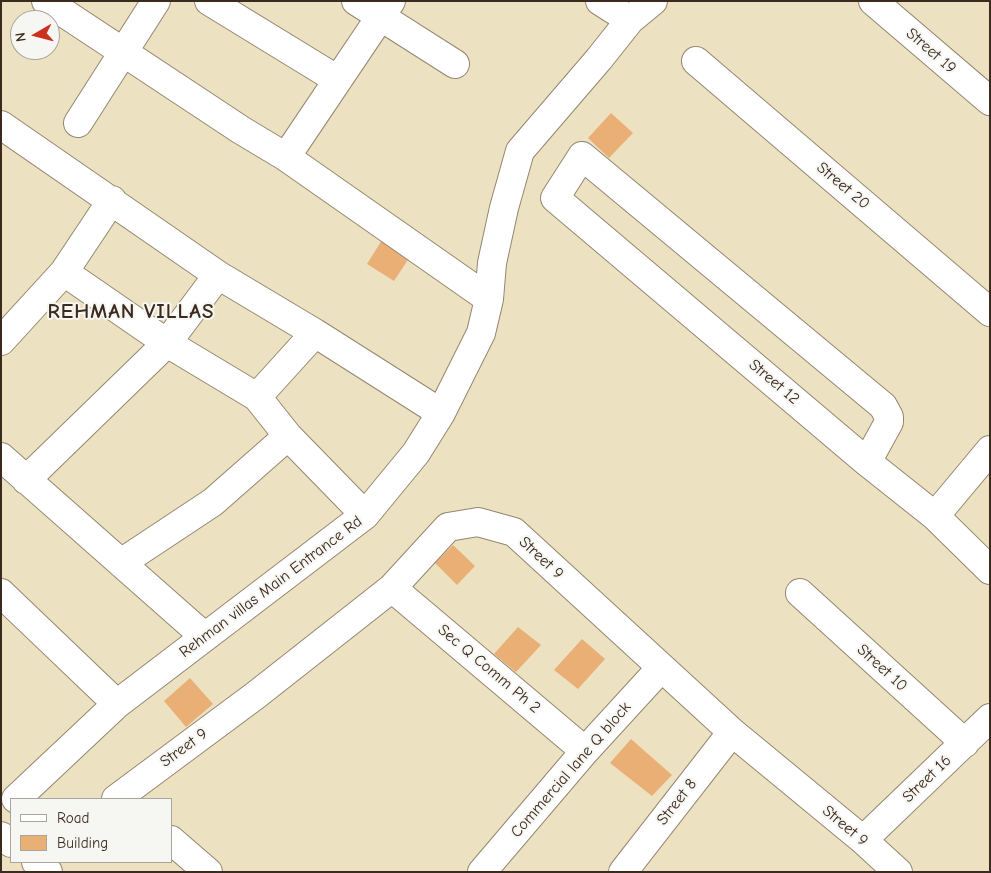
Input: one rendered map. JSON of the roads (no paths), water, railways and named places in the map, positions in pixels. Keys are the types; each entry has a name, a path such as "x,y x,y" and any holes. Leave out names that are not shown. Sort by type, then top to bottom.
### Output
{"street":[{"path":"46,1 241,130 286,157 488,299"},
{"path":"78,123 156,1"},
{"path":"209,1 338,80"},
{"path":"356,1 385,9 455,64"},
{"path":"600,1 630,20"},
{"name":"Rehman villas Main Entrance Rd","path":"17,798 117,704 366,515 416,453 440,413 482,333 492,263 504,208 520,151 630,20 654,1"},
{"name":"Street 19","path":"873,1 990,101"},
{"path":"286,157 385,9"},
{"name":"Street 20","path":"696,61 990,312"},
{"path":"1,125 218,274 440,413"},
{"name":"Street 12","path":"868,462 889,422 889,417 883,406 582,156 555,198 868,462 935,516 990,570"},
{"path":"1,341 64,272 112,200"},
{"path":"64,272 167,343 257,396 288,436 366,515"},
{"path":"26,480 167,343 218,274"},
{"path":"257,396 314,333"},
{"path":"122,563 213,502 288,436"},
{"path":"935,516 990,450"},
{"path":"1,457 205,638"},
{"name":"Street 9","path":"120,798 256,695 392,588 448,527 478,522 514,532 732,732 863,840 898,872"},
{"name":"Sec Q Comm Ph 2","path":"392,588 585,751"},
{"name":"Street 10","path":"800,593 965,743"},
{"path":"1,594 117,704"},
{"name":"Commercial lane Q block","path":"482,872 585,751 661,668"},
{"name":"Street 16","path":"863,840 990,718"},
{"name":"Street 8","path":"623,872 732,732"},
{"path":"1,814 10,805"},
{"path":"172,841 208,872"}],"district":[{"name":"REHMAN VILLAS","path":"131,312"}]}
